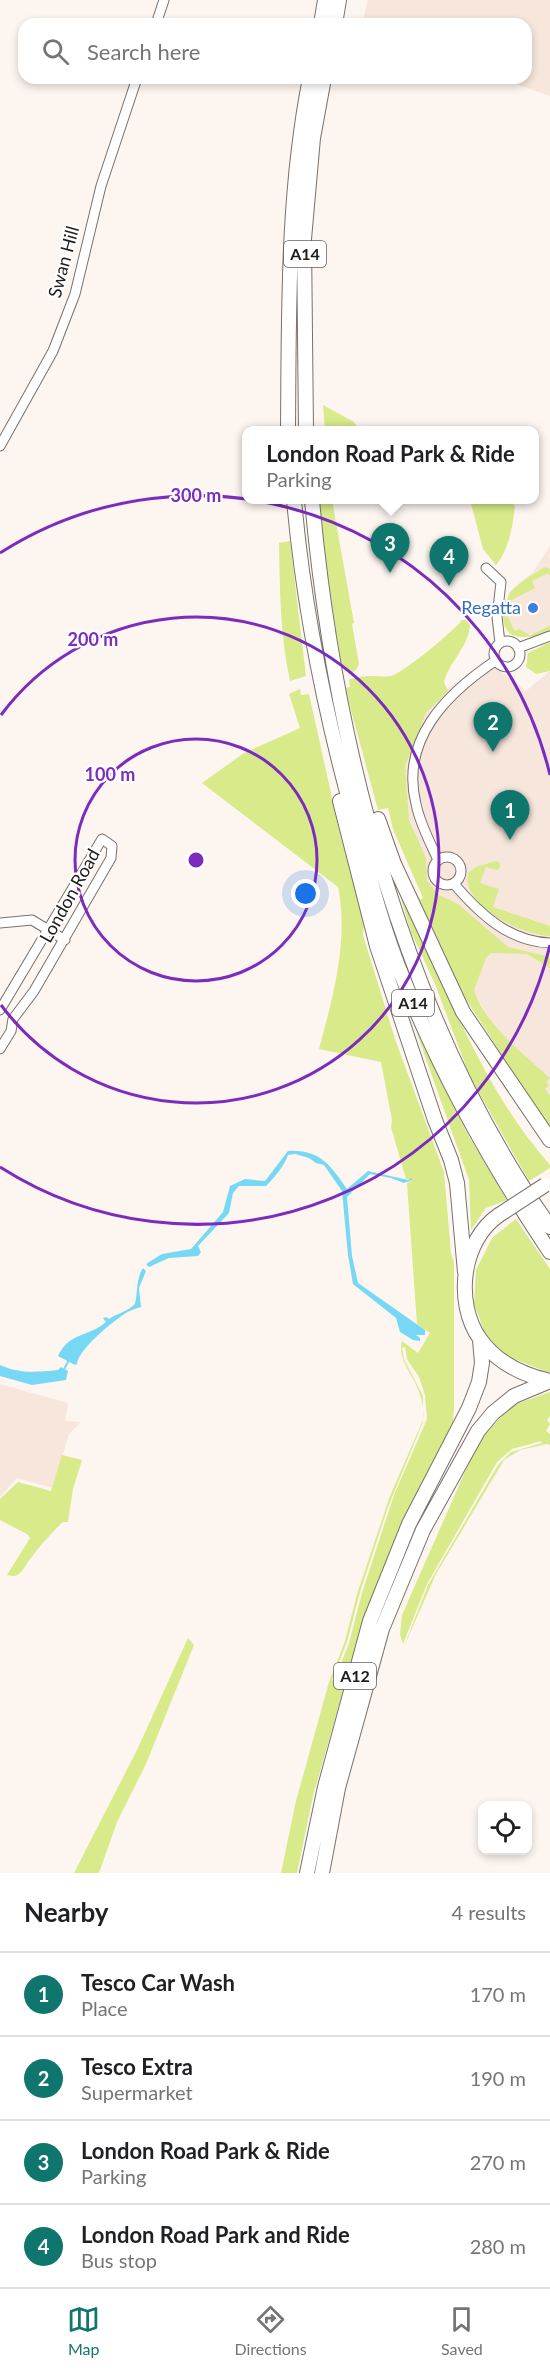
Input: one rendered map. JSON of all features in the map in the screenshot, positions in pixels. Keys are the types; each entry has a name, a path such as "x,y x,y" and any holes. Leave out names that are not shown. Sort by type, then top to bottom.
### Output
{"highway":[{"path":"322,18 325,0"},
{"path":"336,18 339,0"},
{"name":"A14","path":"288,426 290,247 300,129 309,84"},
{"name":"A14","path":"306,426 304,239 313,138 323,84"},
{"name":"A14","path":"294,504 298,555 330,730 377,903 403,980 495,1168 550,1252"},
{"name":"A14","path":"312,504 329,636 358,776 392,903 447,1046 503,1155 550,1227"},
{"name":"A14","path":"330,730 332,767 351,852 377,946 454,1172 465,1272"},
{"name":"A14","path":"358,776 371,801 394,864 464,1012 550,1140"},
{"path":"548,1184 492,1220 477,1237 465,1272 467,1306 480,1340 499,1359 513,1368 550,1381"},
{"name":"A12","path":"307,1873 325,1787 370,1621 410,1524 469,1408 479,1382 482,1363 480,1340"},
{"name":"A12","path":"322,1873 338,1788 382,1629 423,1530 478,1431 493,1413 514,1396 550,1381"}],"street":[{"path":"158,18 164,0"},
{"name":"Swan Hill","path":"0,446 53,351 75,294 101,186 135,84"},
{"path":"486,568 501,582 497,617 500,643 493,652 495,661 504,668 514,666 520,657 518,648 512,642 500,643"},
{"path":"518,648 550,636"},
{"path":"438,860 420,819 413,792 417,749 429,721 448,699 495,661"},
{"name":"London Road","path":"0,1009 49,931 102,838 112,846 113,854 65,940 34,991 13,1019 11,1031 0,1049"},
{"path":"443,857 452,857 460,864 461,876 454,884 445,885 437,881 433,869 438,860 443,857"},
{"path":"454,884 481,913 495,923 528,939 550,943"},
{"path":"0,923 32,921 65,940"},
{"path":"0,1009 13,1019"}],"shaded area":[{"path":"368,0 550,0 550,96 517,84 532,84 532,18 364,18"},
{"path":"550,546 550,630 523,635 512,634 504,615 509,592 533,572"},
{"path":"488,661 526,691 550,671 550,1105 521,1072 445,944 405,808 401,771 410,714"},
{"path":"0,1384 68,1403 65,1421 81,1422 69,1434 53,1488 17,1478 0,1497"}],"green space":[{"path":"323,405 354,422 356,426 325,426"},
{"path":"318,504 333,504 359,664 356,670 349,675 347,669 342,669 319,520 320,507"},
{"path":"471,504 512,504 515,506 512,529 507,545 496,565 483,549"},
{"path":"290,541 306,676 290,681 282,630 279,543"},
{"path":"544,567 550,569 550,576 548,573 532,581 535,588 506,603 511,613 507,615 515,631 519,629 530,635 550,626 550,633 519,637 507,630 504,623 504,600 507,600 518,585"},
{"path":"462,620 466,620 470,625 469,633 446,675 444,682 448,691 426,713 405,766 409,820 426,858 427,881 439,895 458,904 508,947 550,957 550,968 527,954 491,953 486,958 474,990 486,1014 496,1026 517,1049 550,1078 546,1082 549,1085 545,1089 550,1096 550,1130 464,996 414,897 418,895 420,900 423,898 393,829 388,808 378,810 345,688 350,687 349,680 366,676 391,676 406,668"},
{"path":"550,642 550,671 536,674 526,667 528,653"},
{"path":"300,689 301,695 309,694 341,838 364,920 363,935 395,1039 444,1172 451,1253 454,1262 453,1423 388,1558 372,1608 356,1645 313,1796 297,1873 281,1873 296,1801 329,1682 344,1644 358,1591 390,1496 423,1420 420,1396 403,1359 402,1341 418,1353 430,1333 417,1324 407,1183 412,1180 406,1179 391,1127 392,1120 381,1062 319,1049 334,989 341,948 342,927 338,887 202,783 244,753 300,728 289,694"},
{"path":"496,861 500,863 500,868 497,870 486,867 480,883 499,889 493,907 550,926 550,936 510,924 484,907 474,897 468,885 468,873 476,867"},
{"path":"401,899 413,918 489,1078 528,1137 550,1165 550,1168 529,1181 470,1077 435,984 411,932"},
{"path":"416,1031 468,1135 507,1200 486,1208 471,1230 469,1180"},
{"path":"516,1219 550,1269 550,1373 501,1354 488,1342 474,1303 476,1270 492,1238"},
{"path":"550,1392 550,1416 547,1420 550,1424 546,1431 550,1434 550,1445 520,1450 504,1460 436,1574 403,1649 428,1585 498,1465 511,1452 542,1443 541,1441 512,1449 497,1462 427,1584 403,1644 400,1635 402,1615 479,1440 513,1405"},
{"path":"62,1455 82,1460 73,1489 68,1522 63,1522 51,1534 20,1573 15,1576 7,1575 30,1538 27,1534 0,1520 0,1499 18,1482 51,1491"},
{"path":"188,1638 194,1645 146,1764 117,1822 99,1873 74,1873 137,1750"}],"water":[{"path":"288,1151 299,1151 317,1156 330,1166 347,1189 368,1171 408,1180 412,1178 404,1183 370,1174 347,1197 352,1256 358,1283 425,1330 425,1335 416,1335 420,1341 413,1340 400,1332 396,1318 353,1284 342,1191 324,1165 295,1154 288,1155 282,1167 266,1186 239,1186 233,1193 229,1213 198,1246 201,1252 198,1256 169,1258 149,1267 146,1264 162,1254 191,1249 223,1212 230,1186 245,1179 265,1181"},
{"path":"143,1268 146,1271 139,1288 141,1307 125,1314 103,1330 89,1344 77,1364 58,1356 68,1343 106,1322 103,1318 109,1319 134,1305"},
{"path":"0,1365 21,1371 58,1370 61,1367 68,1371 66,1380 32,1385 0,1376"}],"waterway":[{"path":"63,1371 69,1360"}],"place":[{"name":"London Road Park & Ride","path":"390,573"},
{"name":"London Road Park and Ride","path":"449,586"},
{"name":"Regatta","path":"533,608"},
{"name":"Tesco Extra","path":"493,752"},
{"name":"Tesco Car Wash","path":"510,840"}]}
